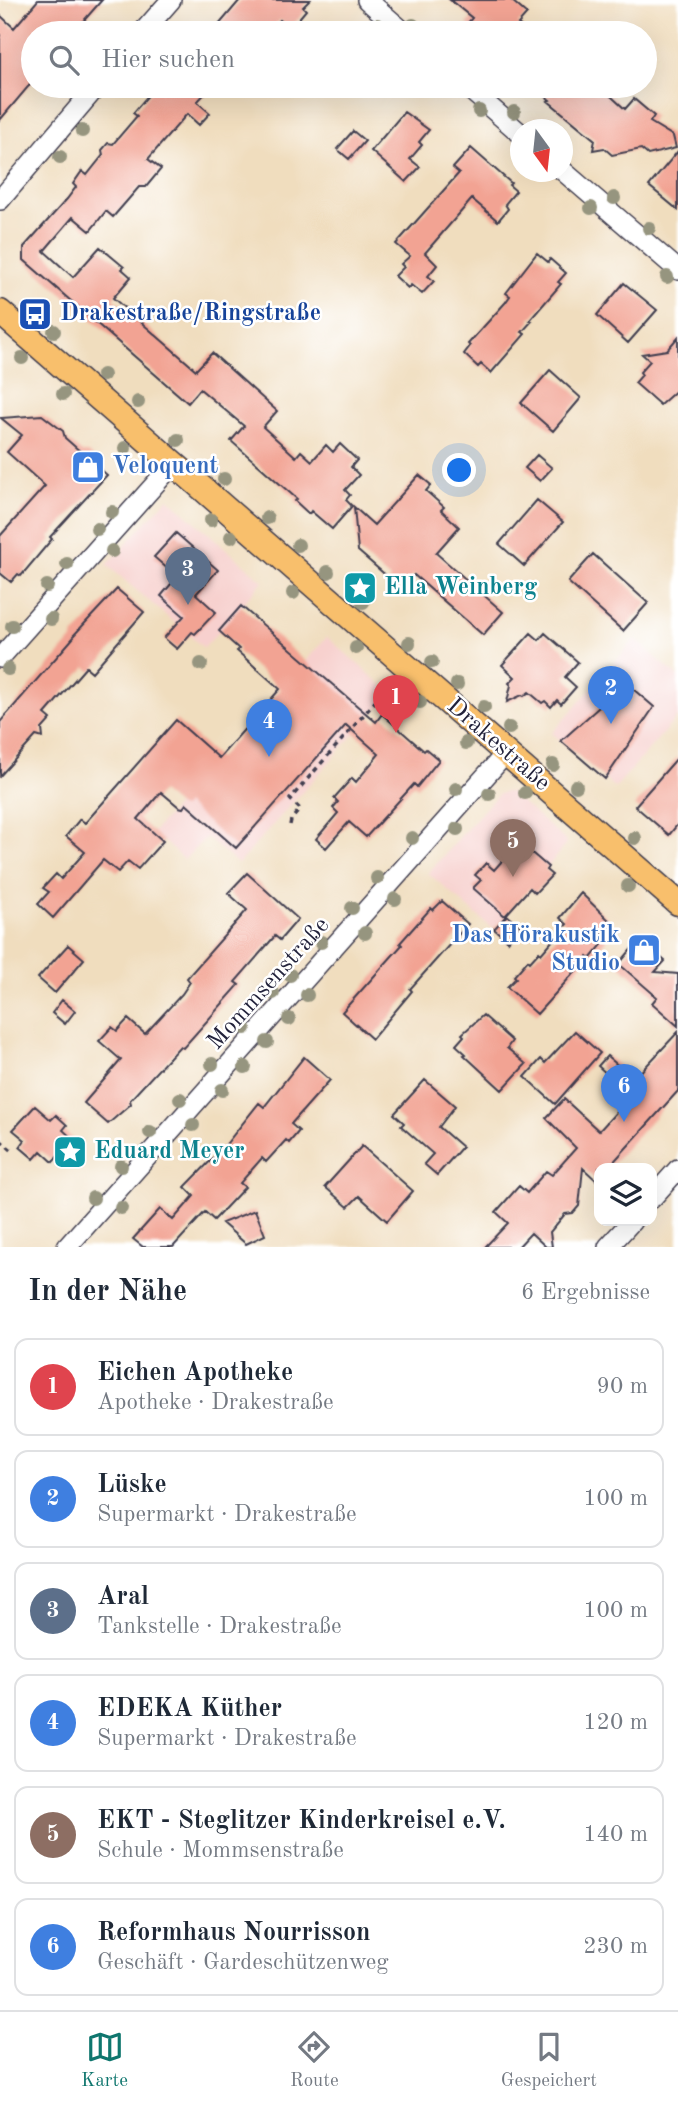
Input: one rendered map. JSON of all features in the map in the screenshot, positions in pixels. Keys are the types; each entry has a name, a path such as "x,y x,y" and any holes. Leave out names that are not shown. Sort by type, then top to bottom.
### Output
{"main road":[{"name":"Drakestraße","path":"0,312 678,903"}],"street":[{"path":"153,21 171,0"},
{"path":"367,0 391,21"},
{"path":"0,200 87,98"},
{"path":"480,98 510,124"},
{"path":"573,179 678,270"},
{"path":"0,658 174,463"},
{"name":"Mommsenstraße","path":"67,1247 507,752"},
{"path":"657,1192 678,1169"},
{"path":"608,1247 627,1226"}],"path":[{"path":"290,825 290,820 300,809 290,799 388,687"},
{"path":"0,1140 15,1153"}],"shaded area":[{"path":"168,498 263,581 204,648 107,565"},
{"path":"327,637 391,693 238,864 206,837 184,860 153,832"},
{"path":"635,639 678,677 678,716 615,788 552,733"},
{"path":"510,792 567,842 548,867 525,847 522,840 516,841 515,847 494,870 486,863 475,874 481,880 474,889 505,916 493,929 428,873 497,795"}],"building":[{"path":"38,0 102,0 84,21 21,21 21,95 0,120 0,15 14,28"},
{"path":"240,0 310,0 303,7 306,10 297,21 222,21"},
{"path":"450,0 511,0 527,14 521,21 470,21 472,18"},
{"path":"146,98 201,98 197,102 210,113 199,125 187,114 148,159 161,169 146,187 139,187 113,217 106,211 90,231 73,217 44,251 73,277 100,247 124,267 122,269 131,277 113,298 196,370 212,353 277,411 263,427 296,457 301,451 312,461 326,445 333,452 340,444 357,460 351,467 359,475 345,490 350,495 346,500 352,506 332,529 311,511 309,514 295,501 297,499 231,441 244,426 200,389 188,403 24,260 24,247 67,199 76,187 73,184 82,171 87,175 103,155 102,150 108,143 113,144 137,116 133,113"},
{"path":"548,98 613,98 625,109 634,99 654,116 650,122 673,136 676,148 648,155 641,149 612,155 604,148 593,150 595,140 573,119 548,101 550,100"},
{"path":"404,112 429,130 419,142 422,145 410,159 420,167 406,182 371,151"},
{"path":"353,131 365,141 349,159 337,149"},
{"path":"471,148 511,183 509,185 516,191 505,204 508,209 498,221 472,199 425,253 437,265 428,276 434,281 422,294 411,285 408,288 395,276 404,267 401,264 410,256 396,244 459,173 453,168"},
{"path":"678,151 678,210 649,186"},
{"path":"537,253 548,262 550,259 566,273 558,282 561,284 530,320 532,321 522,332 525,334 491,373 481,364 478,367 464,354 470,346 468,344 505,303 510,296 506,293"},
{"path":"624,283 657,310 628,343 597,315"},
{"path":"678,337 678,389 660,405 635,383 650,361 642,354 667,350"},
{"path":"550,370 581,398 553,431 521,403"},
{"path":"42,415 63,431 65,438 82,453 88,453 97,460 97,466 107,475 50,537 52,539 21,576 18,574 11,582 0,573 0,536 45,486 7,452 22,435 1,418"},
{"path":"537,455 552,468 540,481 525,468"},
{"path":"419,475 431,485 426,491 444,507 441,510 459,527 436,553 503,612 483,635 414,575 399,591 388,582 390,579 358,551 354,507 374,525"},
{"path":"537,500 563,522 524,566 499,544"},
{"path":"176,533 218,570 196,594 216,612 177,649 164,638 184,616 161,596 177,577 154,557"},
{"path":"593,554 648,603 623,631 568,582"},
{"path":"117,589 144,612 92,672 86,667 45,714 51,719 42,729 43,738 36,736 0,776 0,722"},
{"path":"241,606 376,722 382,714 424,751 426,749 439,760 417,787 414,784 366,837 349,822 326,848 316,839 338,813 333,808 338,802 334,798 352,778 356,782 379,754 346,725 236,848 186,804 183,808 179,807 161,792 138,819 163,841 138,869 128,861 118,872 103,860 53,918 38,904 49,892 43,888 56,874 61,879 85,852 66,836 80,819 85,823 176,720 219,758 280,689 219,631"},
{"path":"531,633 539,640 545,633 578,662 565,677 576,687 561,704 557,700 551,707 529,692 507,702 511,685 509,683 515,677 502,665"},
{"path":"626,683 654,707 605,779 561,741"},
{"path":"678,757 678,824 669,835 635,806"},
{"path":"519,842 548,867 546,870 552,875 535,893 530,888 505,916 473,888 481,880 475,875 486,863 494,870"},
{"path":"247,873 298,919 280,940 275,936 235,982 239,985 183,1048 180,1046 130,1100 131,1104 108,1124 84,1103 121,1060 99,1041 112,1027 117,1031 128,1019 145,1034 182,994 190,982 187,978 247,910 228,893"},
{"path":"581,893 612,923 602,935 606,940 537,1014 507,987 528,960 530,962 539,952 541,954 567,924 560,918"},
{"path":"442,901 468,924 410,989 412,991 372,1039 342,1012 431,908 433,910"},
{"path":"507,915 521,927 508,941 494,929"},
{"path":"640,939 665,961 655,972 678,974 678,1026 652,1003 657,997 619,964"},
{"path":"68,945 84,959 55,993 38,978"},
{"path":"62,1000 75,1011 65,1024 52,1013"},
{"path":"483,1015 512,1041 507,1048 526,1064 502,1090 456,1045 464,1036 462,1034"},
{"path":"575,1031 600,1053 555,1104 525,1077 541,1059 545,1063"},
{"path":"678,1032 678,1091 613,1163 594,1163 594,1178 583,1168 579,1206 573,1213 565,1214 550,1232 552,1247 546,1247 531,1233 518,1247 485,1247 508,1223 496,1212 519,1186 527,1193 546,1171 552,1175 576,1148 546,1118 564,1099 599,1131 631,1096 598,1066 607,1056 634,1079"},
{"path":"304,1057 330,1080 291,1124 299,1131 289,1143 286,1140 266,1162 262,1158 240,1183 245,1187 214,1220 205,1212 173,1247 143,1247 133,1239 160,1209 173,1220 194,1196 185,1187 223,1148 259,1103 264,1107"},
{"path":"425,1080 455,1106 439,1127 462,1147 437,1175 424,1164 433,1154 401,1126 404,1123 394,1114"},
{"path":"35,1106 51,1120 56,1115 67,1125 63,1130 73,1139 53,1162 41,1151 34,1159 20,1147 25,1140 13,1130"},
{"path":"362,1146 413,1191 387,1221 359,1196 348,1207 325,1187"},
{"path":"255,1210 265,1235 246,1244 222,1223"}],"place":[{"name":"Drakestraße/Ringstraße","path":"35,314"},
{"name":"Veloquent","path":"88,467"},
{"name":"Ella Weinberg","path":"360,588"},
{"name":"Aral","path":"188,605"},
{"name":"Lüske","path":"611,724"},
{"name":"Eichen Apotheke","path":"396,733"},
{"name":"EDEKA Küther","path":"269,757"},
{"name":"EKT - Steglitzer Kinderkreisel e.V.","path":"513,877"},
{"name":"Das Hörakustik Studio","path":"644,950"},
{"name":"Reformhaus Nourrisson","path":"624,1122"},
{"name":"Eduard Meyer","path":"70,1152"}]}
